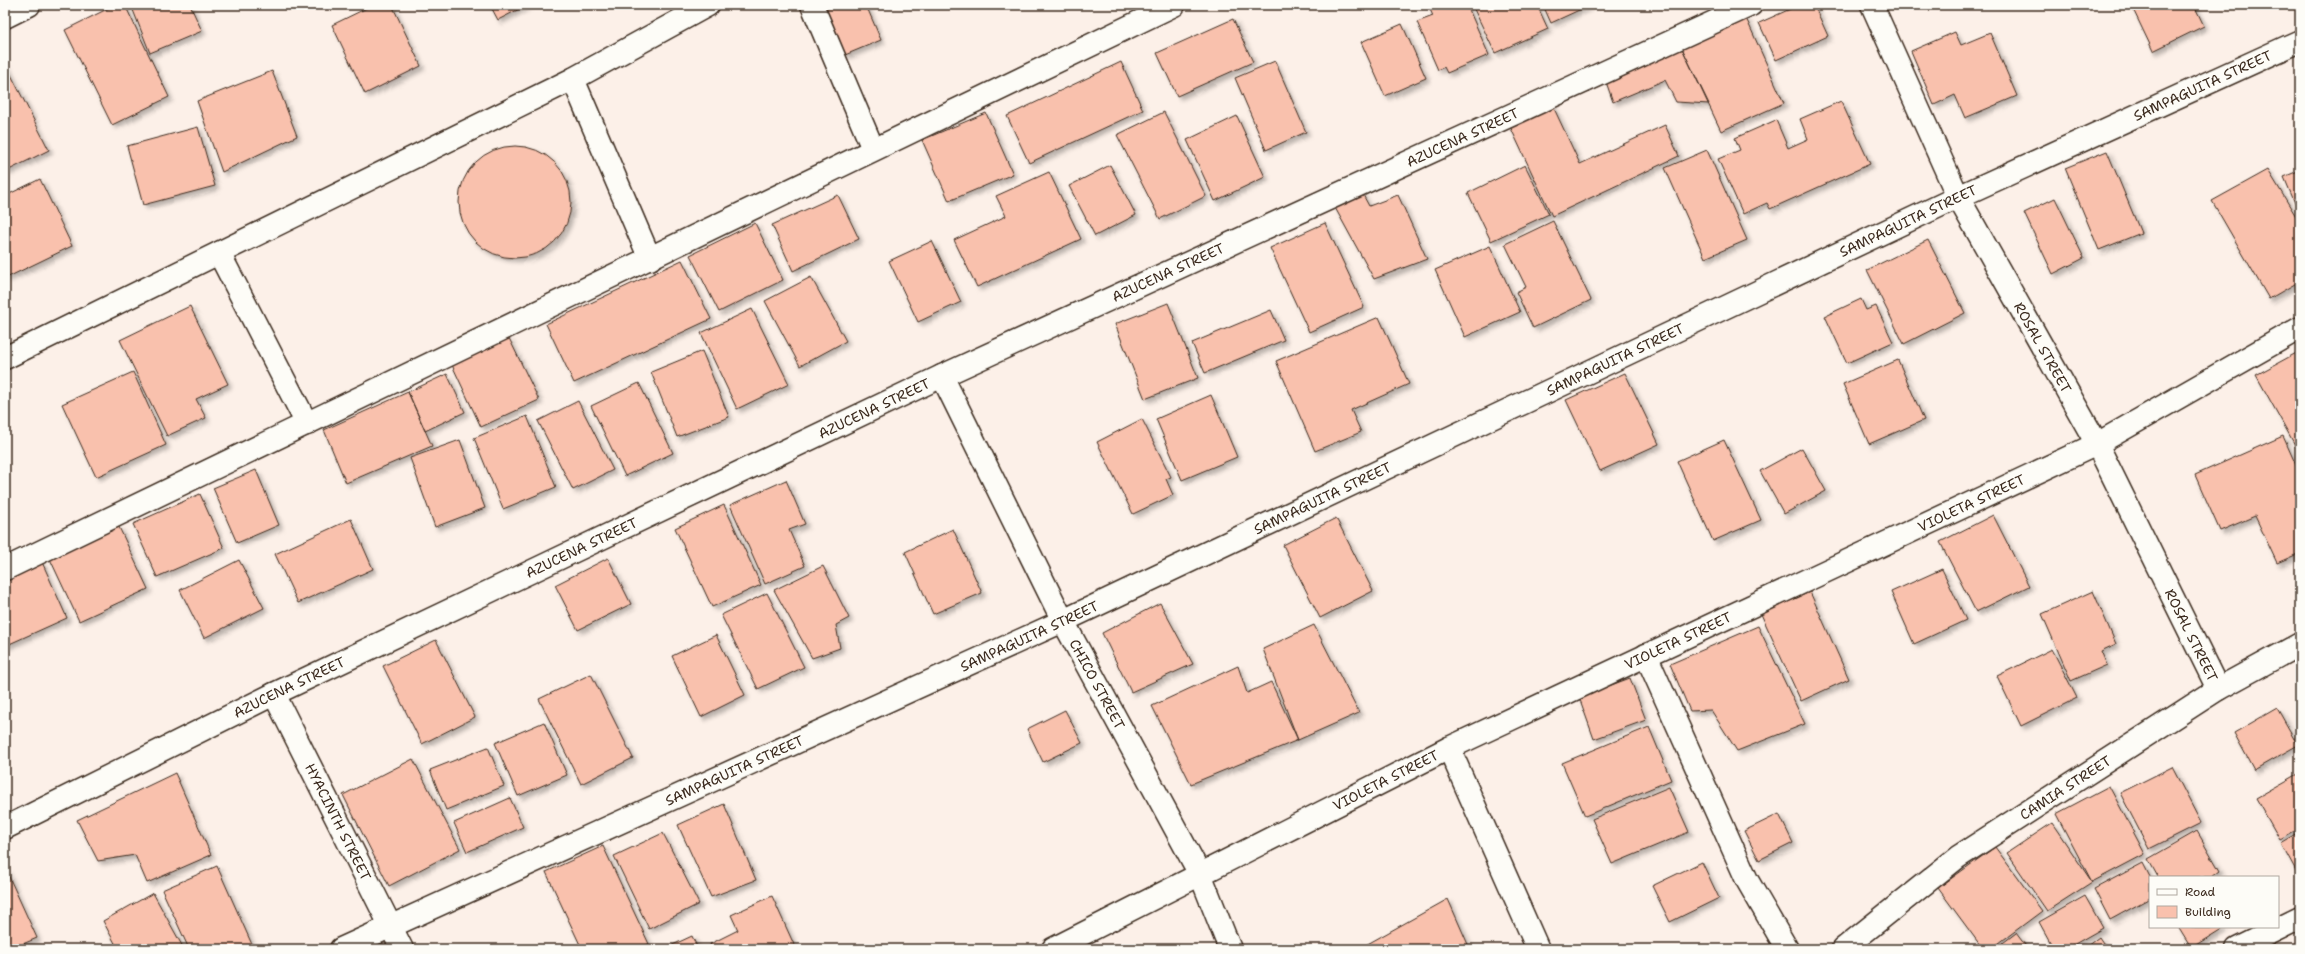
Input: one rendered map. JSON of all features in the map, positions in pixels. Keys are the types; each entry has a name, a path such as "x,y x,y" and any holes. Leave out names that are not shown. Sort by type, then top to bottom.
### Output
{"street":[{"path":"5,17 29,5"},
{"path":"5,358 573,79 708,5"},
{"path":"812,5 873,149"},
{"path":"5,569 1174,5"},
{"name":"AZUCENA STREET","path":"5,828 274,694 942,376 1751,5"},
{"name":"ROSAL STREET","path":"1872,5 1958,197 2097,444 2218,688"},
{"name":"SAMPAGUITA STREET","path":"341,949 1063,621 1958,197 2300,41"},
{"path":"573,79 650,259"},
{"path":"219,253 307,424"},
{"name":"VIOLETA STREET","path":"1053,949 1201,876 1449,748 2097,444 2300,328"},
{"name":"CHICO STREET","path":"942,376 1063,621 1201,876 1230,949"},
{"name":"CAMIA STREET","path":"1843,949 1958,857 2218,688 2300,644"},
{"path":"1646,655 1747,880 1787,949"},
{"name":"HYACINTH STREET","path":"274,694 402,949"},
{"path":"1449,748 1538,949"},
{"path":"2237,949 2300,918"}],"building":[{"path":"115,5 125,5 169,97 112,125 65,30"},
{"path":"131,5 190,5 202,31 150,53"},
{"path":"373,5 392,5 421,66 365,94 332,25"},
{"path":"490,5 527,5 498,20"},
{"path":"823,5 866,5 881,40 845,55"},
{"path":"1428,5 1467,5 1489,55 1447,73 1444,67 1438,70 1417,22 1433,16"},
{"path":"1472,5 1537,5 1548,29 1495,53"},
{"path":"1543,5 1590,5 1551,23"},
{"path":"1799,5 1814,5 1828,36 1776,60 1759,23"},
{"path":"2131,5 2194,5 2204,26 2153,51"},
{"path":"1746,18 1784,103 1721,131 1680,44"},
{"path":"1233,19 1253,62 1177,96 1157,53"},
{"path":"1402,24 1426,78 1385,96 1361,42"},
{"path":"1955,32 1961,45 1990,33 2017,96 1965,118 1955,95 1934,105 1911,51"},
{"path":"1680,44 1709,104 1676,102 1665,80 1613,102 1605,79"},
{"path":"1275,61 1306,132 1266,150 1235,78"},
{"path":"1121,62 1143,110 1029,163 1007,116"},
{"path":"5,63 49,150 5,172"},
{"path":"272,71 297,136 222,172 197,101"},
{"path":"1841,101 1870,164 1770,209 1767,203 1743,214 1718,159 1740,150 1735,138 1776,120 1788,148 1808,139 1800,119"},
{"path":"1551,102 1580,164 1665,125 1679,156 1552,216 1508,122"},
{"path":"1164,112 1206,196 1160,219 1117,135"},
{"path":"986,113 1013,174 949,201 922,140"},
{"path":"1237,116 1265,177 1215,201 1187,140"},
{"path":"198,127 215,186 143,205 127,146"},
{"path":"515,146 536,150 555,162 567,181 571,202 567,223 555,242 536,254 515,258 494,254 475,242 463,223 459,202 463,181 475,162 494,150"},
{"path":"1707,150 1747,240 1705,258 1665,168"},
{"path":"2107,151 2141,233 2099,250 2065,168"},
{"path":"1110,165 1136,215 1095,236 1069,186"},
{"path":"1525,165 1549,214 1491,241 1468,193"},
{"path":"2268,170 2300,223 2300,281 2269,299 2212,201"},
{"path":"2300,170 2300,215 2284,177"},
{"path":"1049,172 1081,239 977,287 954,240 1006,216 996,196"},
{"path":"40,179 72,246 6,278 5,196"},
{"path":"1362,193 1369,206 1398,195 1427,259 1374,279 1333,204"},
{"path":"838,195 859,239 793,271 772,225"},
{"path":"2055,198 2084,258 2053,274 2024,213"},
{"path":"1553,221 1591,300 1533,328 1516,292 1526,287 1505,244"},
{"path":"755,223 783,280 719,312 690,255"},
{"path":"1325,223 1364,307 1309,332 1270,248"},
{"path":"1928,240 1965,313 1904,344 1867,270"},
{"path":"932,241 961,302 918,322 889,261"},
{"path":"1490,246 1520,312 1465,337 1435,270"},
{"path":"682,260 711,319 574,383 546,324"},
{"path":"811,277 846,341 800,366 765,301"},
{"path":"1861,299 1866,310 1876,306 1893,342 1847,363 1825,316"},
{"path":"1168,303 1198,378 1145,399 1115,324"},
{"path":"190,306 228,384 196,399 206,418 167,436 120,340"},
{"path":"752,309 789,384 737,409 701,333"},
{"path":"1271,310 1284,340 1205,373 1192,343"},
{"path":"1379,317 1409,384 1351,410 1361,432 1315,451 1276,361"},
{"path":"509,338 539,400 481,427 452,365"},
{"path":"702,351 729,417 677,437 651,372"},
{"path":"2300,351 2300,454 2256,375"},
{"path":"1898,360 1924,420 1869,444 1843,384"},
{"path":"133,372 166,445 96,477 62,404"},
{"path":"1625,373 1659,444 1600,471 1566,400"},
{"path":"447,374 465,412 425,431 408,392"},
{"path":"639,383 673,453 625,476 591,406"},
{"path":"408,392 432,446 346,483 324,430"},
{"path":"1211,395 1237,457 1182,480 1156,419"},
{"path":"578,401 613,470 573,490 538,421"},
{"path":"527,416 556,487 503,509 474,438"},
{"path":"1142,419 1171,477 1166,479 1173,495 1133,514 1097,442"},
{"path":"2283,436 2300,474 2300,553 2277,563 2255,516 2220,531 2195,475"},
{"path":"460,440 485,508 435,527 410,458"},
{"path":"1724,440 1761,520 1713,541 1677,461"},
{"path":"1802,448 1826,491 1784,514 1760,471"},
{"path":"256,470 279,525 237,543 213,488"},
{"path":"786,480 805,524 789,530 805,566 765,584 730,505"},
{"path":"200,494 224,548 157,577 133,524"},
{"path":"724,505 761,585 712,607 675,528"},
{"path":"1993,515 2029,586 1976,612 1940,542"},
{"path":"1336,518 1373,591 1320,618 1283,545"},
{"path":"351,519 373,569 298,603 275,554"},
{"path":"119,527 148,589 79,621 50,559"},
{"path":"953,529 982,593 933,614 905,552"},
{"path":"608,558 631,604 578,630 555,585"},
{"path":"239,560 264,608 204,638 180,590"},
{"path":"42,562 67,618 5,646 5,578"},
{"path":"823,566 849,618 836,625 840,648 812,658 774,590"},
{"path":"1942,569 1966,620 1914,644 1891,592"},
{"path":"2093,591 2116,644 2101,651 2107,665 2071,681 2042,614"},
{"path":"1810,592 1849,679 1801,701 1761,614"},
{"path":"767,593 804,667 758,689 721,615"},
{"path":"1160,603 1193,664 1131,692 1102,633"},
{"path":"1314,625 1359,713 1298,740 1263,649"},
{"path":"1758,626 1805,724 1737,751 1711,710 1690,711 1670,664"},
{"path":"716,635 745,695 701,717 672,656"},
{"path":"436,640 475,717 422,744 383,666"},
{"path":"2052,649 2077,698 2021,726 1997,676"},
{"path":"1238,666 1247,693 1271,682 1298,740 1191,784 1152,706"},
{"path":"591,674 633,758 581,784 539,699"},
{"path":"1630,678 1646,720 1594,739 1579,697"},
{"path":"2277,708 2298,745 2254,770 2234,733"},
{"path":"1065,710 1082,743 1043,762 1027,729"},
{"path":"544,722 567,775 518,796 495,743"},
{"path":"1649,727 1671,780 1585,816 1562,763"},
{"path":"488,747 504,786 446,810 430,770"},
{"path":"413,759 460,849 389,886 343,795"},
{"path":"2172,767 2201,823 2149,849 2120,793"},
{"path":"175,773 211,855 147,883 135,855 98,861 77,820"},
{"path":"2300,773 2300,829 2280,840 2256,798"},
{"path":"2109,786 2145,854 2092,882 2056,814"},
{"path":"1669,787 1689,832 1612,864 1592,819"},
{"path":"510,798 523,827 467,852 454,823"},
{"path":"724,804 756,880 711,897 678,825"},
{"path":"1779,814 1793,843 1759,860 1744,831"},
{"path":"2052,823 2092,882 2047,911 2007,853"},
{"path":"2197,831 2220,871 2213,876 2157,876 2148,859"},
{"path":"663,833 699,904 649,929 614,856"},
{"path":"2300,833 2300,879 2281,844"},
{"path":"603,846 649,944 638,949 582,949 546,872"},
{"path":"1995,847 2042,911 1991,949 1983,949 1938,888"},
{"path":"1702,862 1719,898 1670,922 1652,886"},
{"path":"2143,863 2150,876 2149,899 2110,920 2094,889"},
{"path":"217,866 254,949 189,949 162,890"},
{"path":"5,868 37,938 11,949 5,949"},
{"path":"153,893 184,949 118,949 103,921"},
{"path":"772,896 796,949 712,949 710,944 738,930 731,915"},
{"path":"2085,896 2103,928 2066,949 2054,949 2039,922"},
{"path":"1448,899 1470,949 1366,949 1364,946"},
{"path":"2179,928 2223,928 2191,948"},
{"path":"2016,933 2028,949 1995,949"},
{"path":"692,936 698,949 664,949"},
{"path":"2099,937 2107,949 2083,949"}]}
